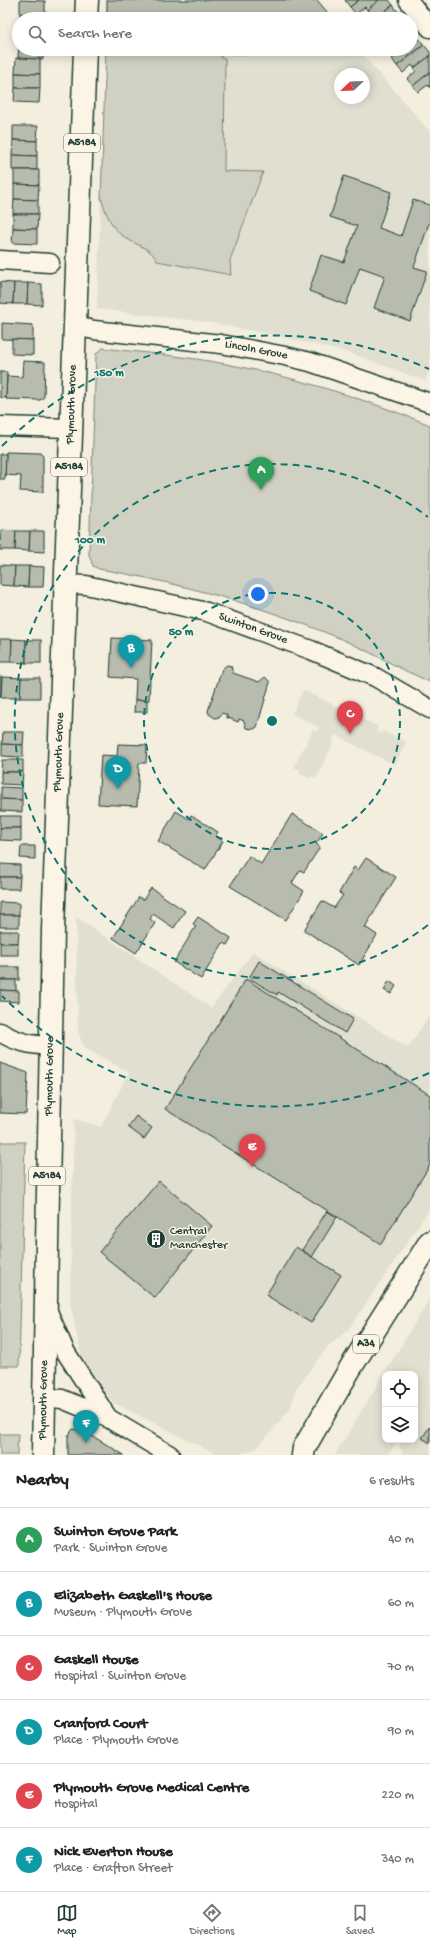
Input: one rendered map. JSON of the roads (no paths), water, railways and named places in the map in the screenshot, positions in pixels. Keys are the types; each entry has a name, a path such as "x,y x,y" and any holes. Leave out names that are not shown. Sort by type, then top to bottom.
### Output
{"main road":[{"path":"86,12 87,0"},
{"name":"Plymouth Grove","path":"43,1455 50,1046 70,428 76,326 85,56"},
{"name":"A34","path":"301,1453 351,1368 430,1242"}],"street":[{"path":"408,0 417,12"},
{"path":"418,13 430,28"},
{"path":"0,260 50,263"},
{"name":"Lincoln Grove","path":"76,326 94,330 221,344 285,356 310,362 430,403"},
{"path":"0,426 70,428"},
{"name":"Swinton Grove","path":"65,584 86,585 207,612 311,650 375,678 430,709"},
{"path":"0,1032 12,1040 34,1045 50,1046"},
{"path":"46,1307 65,1351 108,1418"},
{"path":"43,1397 62,1399 108,1418 170,1455"}],"place":[{"name":"Swinton Grove Park","path":"261,490"},
{"name":"Elizabeth Gaskell's House","path":"131,668"},
{"name":"Gaskell House","path":"350,734"},
{"name":"Cranford Court","path":"118,789"},
{"name":"Plymouth Grove Medical Centre","path":"252,1167"},
{"name":"Central Manchester","path":"156,1239"},
{"name":"Nick Everton House","path":"86,1443"}]}
